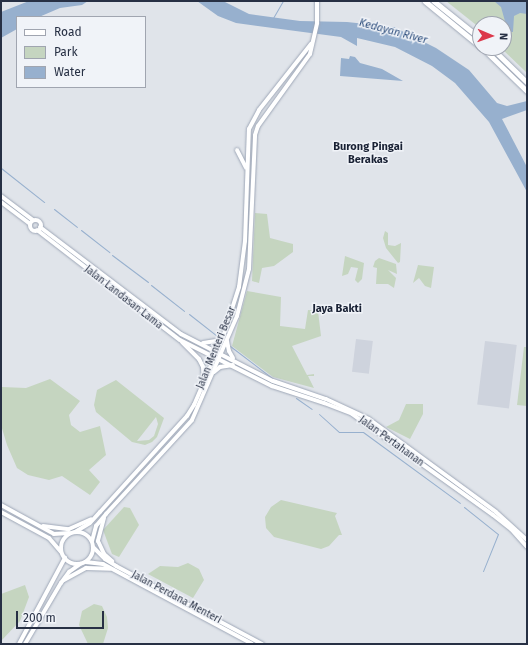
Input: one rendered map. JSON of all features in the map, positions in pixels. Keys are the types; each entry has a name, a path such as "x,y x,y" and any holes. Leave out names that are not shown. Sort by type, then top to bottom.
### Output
{"highway":[{"path":"421,1 435,10"},
{"path":"425,1 472,40"},
{"path":"434,1 472,32"},
{"path":"491,56 526,90"},
{"path":"500,56 527,82"}],"main road":[{"name":"Jalan Menteri Besar","path":"76,532 90,523 187,416 237,316 248,269 253,144 258,126 303,64 313,42 318,15 317,1"},
{"name":"Jalan Menteri Besar","path":"225,340 242,268 249,129 259,110 313,42"},
{"path":"247,154 253,144"},
{"path":"237,150 246,168"},
{"path":"1,197 6,206"},
{"path":"1,197 31,222"},
{"path":"1,202 31,222 39,222 39,229 31,229 31,222"},
{"name":"Jalan Landasan Lama","path":"39,229 161,320 219,352"},
{"name":"Jalan Landasan Lama","path":"39,229 111,289 158,325 180,340 217,357"},
{"path":"98,272 111,289"},
{"path":"158,325 161,320"},
{"path":"180,340 199,359 203,367 204,382"},
{"path":"199,342 210,344 225,340 228,351 234,359"},
{"name":"Jalan Pertahanan","path":"219,352 272,381 326,398 369,419 496,512 527,540"},
{"name":"Jalan Menteri Besar","path":"92,542 96,526 192,420 213,373 217,357"},
{"name":"Jalan Pertahanan","path":"217,357 272,386 352,414 493,515 511,529 527,547"},
{"path":"213,373 220,367 233,365"},
{"path":"172,433 192,420"},
{"path":"134,475 138,477 150,466"},
{"path":"1,505 54,534 76,532 86,534 92,542 93,547 92,555 86,562 80,564 69,572 60,583 25,644"},
{"path":"1,512 49,538 71,563 80,564"},
{"path":"38,525 69,529 84,524 100,512"},
{"path":"106,514 98,541 104,554 115,568"},
{"path":"19,644 40,608 64,556 62,543 70,533"},
{"name":"Jalan Perdana Menteri","path":"93,547 115,568 252,644"},
{"name":"Jalan Perdana Menteri","path":"86,562 103,564 115,568 262,644"},
{"path":"60,583 86,568 115,568"},
{"path":"40,608 45,610"}],"shaded area":[{"path":"356,339 373,341 369,374 352,372"},
{"path":"485,341 517,345 509,408 477,405"}],"green space":[{"path":"446,1 527,1 527,73 509,56 512,56 512,16 472,16 472,22"},
{"path":"255,213 267,214 270,238 293,244 293,252 274,266 262,268 259,283 252,281"},
{"path":"385,231 388,233 388,245 395,246 401,243 400,262 398,263 386,248 383,238"},
{"path":"345,256 364,263 362,279 358,283 355,280 358,268 351,267 348,274 342,276"},
{"path":"379,258 396,264 397,274 388,270 396,278 394,288 388,284 376,284 377,268 373,267 375,261"},
{"path":"418,265 434,267 431,288 425,286 419,278 413,283"},
{"path":"247,291 281,297 280,326 305,329 308,310 318,311 321,336 292,346 307,375 314,374 314,376 308,376 314,388 273,377 232,346"},
{"path":"524,347 527,347 527,406 517,405"},
{"path":"50,379 80,401 69,415 71,425 80,432 100,426 106,455 89,470 100,482 90,495 62,476 49,480 28,475 17,468 7,445 1,425 2,387 26,388"},
{"path":"116,380 164,418 157,437 152,442 145,445 132,442 96,412 94,405 97,390","holes":["156,417 158,424 154,436 149,440 137,441"]},
{"path":"406,404 423,404 423,414 410,439 386,427 399,420"},
{"path":"281,500 337,513 335,516 342,535 339,535 329,546 321,549 274,537 266,528 265,517 271,507"},
{"path":"124,507 130,508 139,525 119,557 112,554 103,530"},
{"path":"188,563 199,569 204,580 193,598 148,574 160,566 178,567"},
{"path":"25,585 29,597 20,621 1,641 1,594"},
{"path":"94,604 102,606 107,617 108,628 103,644 88,644 79,625 82,611"}],"water":[{"path":"29,1 88,1 82,5 60,8 41,16 16,16 16,30 1,38 1,12"},
{"name":"Kedayan River","path":"197,1 223,1 249,14 300,21 347,22 394,27 436,48 469,70 497,103 507,106 527,101 527,110 502,119 527,167 527,192 489,122 455,83 432,66 395,47 357,38 357,46 341,37 236,23 218,16"},
{"path":"494,1 527,1 527,14 520,13 514,16 513,32 512,16 504,16 501,7"},
{"path":"350,56 355,57 360,63 382,69 403,81 340,76 341,58 349,59"}],"waterway":[{"path":"273,18 283,1"},
{"path":"1,168 44,202"},
{"path":"54,209 77,227"},
{"path":"81,230 109,252"},
{"path":"112,255 148,282"},
{"path":"151,285 184,311"},
{"path":"189,314 218,337"},
{"path":"230,346 272,378"},
{"path":"296,398 312,409"},
{"path":"319,414 339,432 363,432 460,503"},
{"path":"464,507 498,534 483,571"}],"district":[{"name":"Burong Pingai Berakas","path":"368,154"},
{"name":"Jaya Bakti","path":"337,309"}]}
